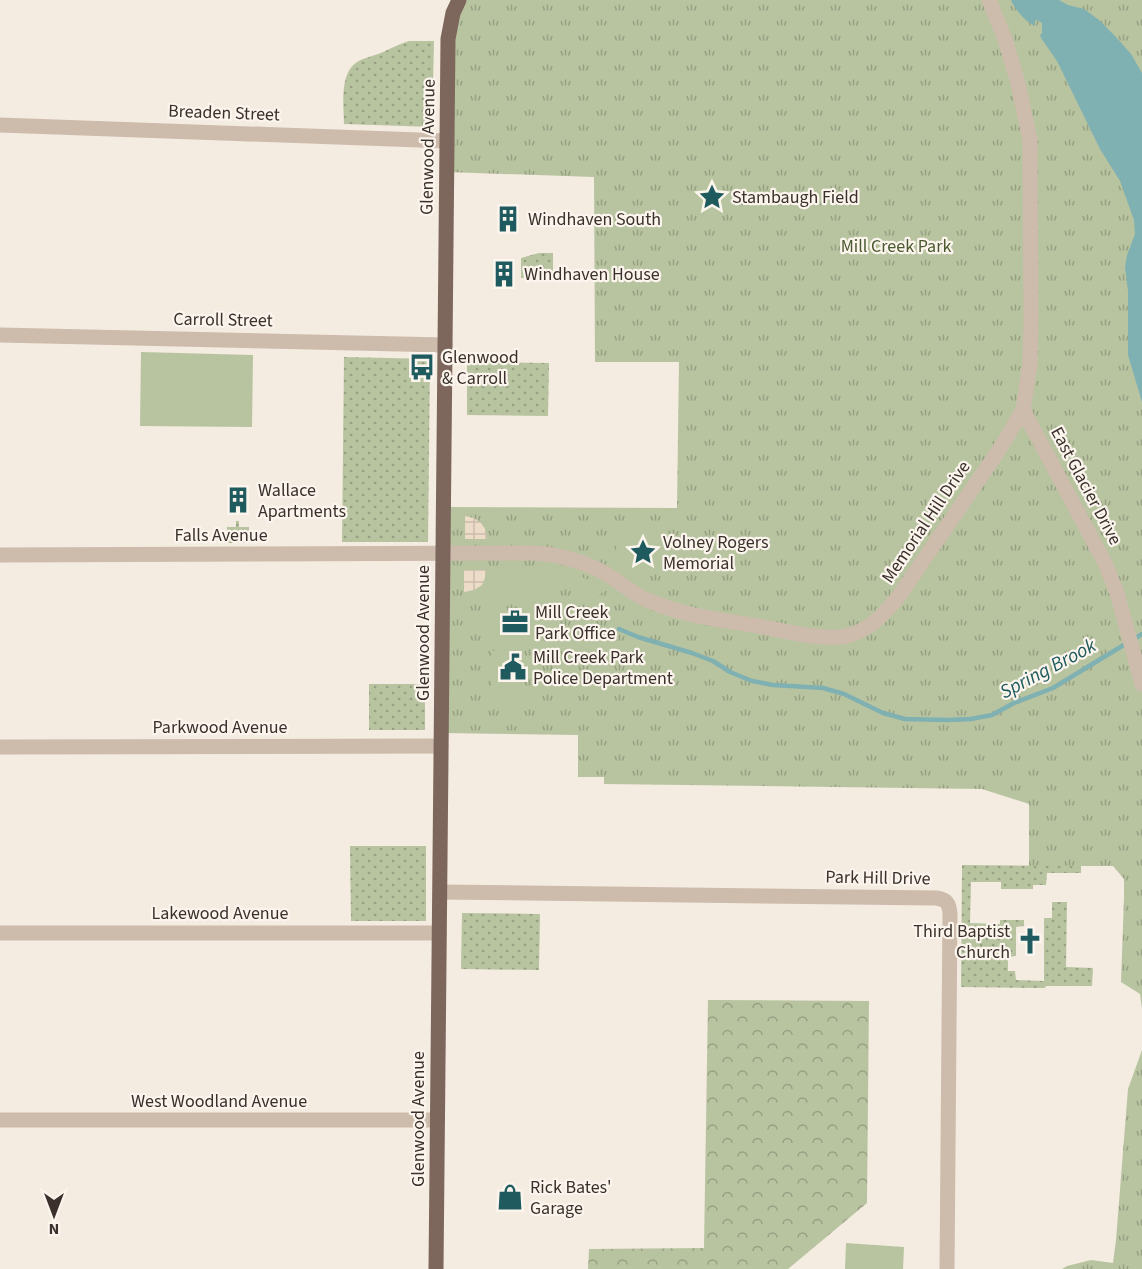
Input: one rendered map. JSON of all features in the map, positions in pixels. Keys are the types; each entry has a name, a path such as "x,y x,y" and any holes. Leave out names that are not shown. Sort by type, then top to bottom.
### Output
{"main road":[{"name":"Glenwood Avenue","path":"436,1269 448,39 451,20 459,0"}],"street":[{"name":"Memorial Hill Drive","path":"443,553 553,555 596,568 635,594 670,609 814,636 850,635 869,627 884,615 992,459 1023,410 1030,364 1030,140 1018,83 1005,39 988,0"},
{"name":"Breaden Street","path":"0,125 447,141"},
{"name":"Carroll Street","path":"0,335 445,345"},
{"name":"East Glacier Drive","path":"1023,410 1105,563 1117,593 1142,684"},
{"name":"Falls Avenue","path":"0,555 443,553"},
{"name":"Parkwood Avenue","path":"0,747 441,746"},
{"name":"Park Hill Drive","path":"440,892 943,898 949,905 950,913 947,1269"},
{"name":"Lakewood Avenue","path":"0,933 439,933"},
{"name":"West Woodland Avenue","path":"0,1120 437,1120"}],"green space":[{"name":"Mill Creek Park","path":"459,0 1142,0 1142,1008 1140,994 1121,982 1124,879 1113,866 1029,866 1029,804 982,789 604,784 604,777 578,777 578,735 441,733 443,507 677,508 679,362 595,362 594,177 447,172 448,39"},
{"path":"409,41 434,41 432,127 344,124 344,90 351,67 360,60"},
{"path":"539,253 553,253 553,278 548,278 547,271 529,271 528,278 521,278 521,258"},
{"path":"141,352 253,355 252,427 140,426"},
{"path":"344,357 430,359 428,542 342,542"},
{"path":"467,362 549,363 548,416 467,415"},
{"path":"236,521 239,521 239,527 249,527 249,543 227,543 227,527 236,527"},
{"path":"617,527 649,528 664,534 673,547 676,566 667,563 656,570 641,571 633,582 612,568 616,553"},
{"path":"486,568 533,568 563,572 592,581 606,589 588,604 574,592 563,588 551,588 545,591 545,629 529,629 529,614 523,614 523,598 502,597 502,632 526,632 526,646 494,645 485,639 481,630 483,621 495,610 496,603 493,597 475,597 464,602 464,592 474,590 481,585 485,578"},
{"path":"492,651 500,651 500,687 525,687 524,701 485,700 485,694 491,687"},
{"path":"369,684 425,684 425,730 369,730"},
{"path":"350,846 426,846 426,921 351,921"},
{"path":"962,865 1081,866 1081,873 1047,873 1046,885 1033,885 1033,889 1001,889 1001,882 971,882 970,923 1000,924 1000,920 1024,920 1024,926 1016,927 1016,956 1008,957 1008,971 1015,971 1016,980 1044,981 1044,918 1052,918 1052,902 1067,902 1066,967 1093,968 1092,986 961,987"},
{"path":"462,913 540,914 539,970 461,969"},
{"path":"708,1000 869,1001 867,1203 788,1269 588,1269 589,1249 704,1248"},
{"path":"1142,1050 1142,1269 1062,1269 1091,1260 1113,1263 1128,1089"},
{"path":"846,1243 904,1247 903,1269 845,1269"}],"shaded area":[{"path":"465,516 481,523 487,539 465,539"},
{"path":"464,570 486,570 482,585 464,592"}],"water":[{"path":"1011,0 1059,0 1084,9 1115,36 1131,54 1142,73 1142,402 1128,355 1128,291 1125,267 1135,234 1134,220 1120,181 1100,149 1057,61 1041,38 1042,23 1037,20 1035,26 1028,21"}],"waterway":[{"name":"Spring Brook","path":"619,629 713,661 730,672 752,681 773,685 823,688 844,694 883,713 905,719 971,719 992,715 1014,703 1053,688 1127,643"},
{"name":"Spring Brook","path":"1134,639 1142,634"}],"place":[{"name":"Stambaugh Field","path":"712,197"},
{"name":"Windhaven South","path":"508,219"},
{"name":"Windhaven House","path":"504,274"},
{"name":"Glenwood & Carroll","path":"422,367"},
{"name":"Wallace Apartments","path":"238,500"},
{"name":"Volney Rogers Memorial","path":"643,552"},
{"name":"Mill Creek Park Office","path":"515,622"},
{"name":"Mill Creek Park Police Department","path":"513,667"},
{"name":"Third Baptist Church","path":"1030,941"},
{"name":"Rick Bates' Garage","path":"510,1197"}]}
